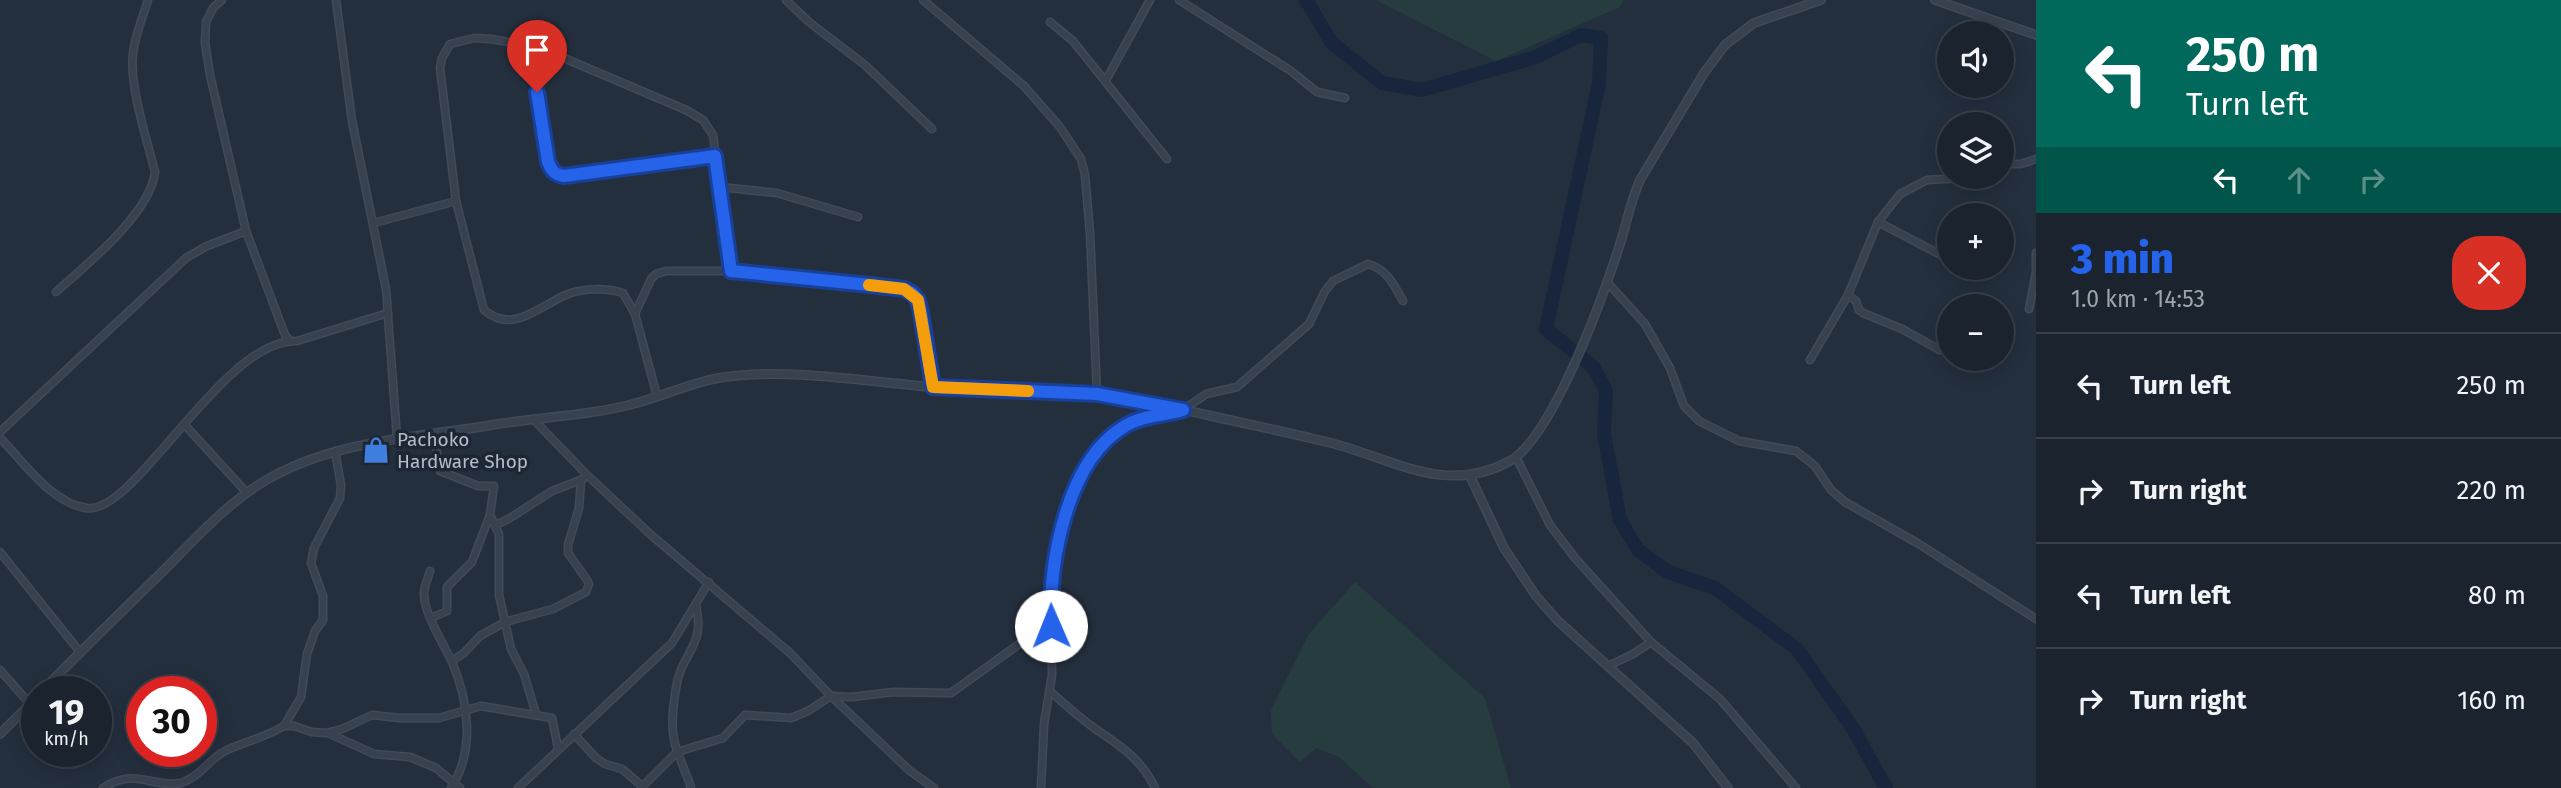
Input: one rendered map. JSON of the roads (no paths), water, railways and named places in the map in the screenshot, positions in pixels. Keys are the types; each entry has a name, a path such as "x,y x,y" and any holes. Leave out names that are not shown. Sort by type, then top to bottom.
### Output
{"street":[{"path":"56,292 115,237 133,215 154,181 155,172 132,59 148,0"},
{"path":"222,0 213,8 206,22 206,58 246,231 285,335 290,341"},
{"path":"336,0 352,121 374,223 388,313 397,438"},
{"path":"786,0 865,65 932,129"},
{"path":"923,0 1024,86 1060,127 1081,159 1086,175 1090,233 1097,394"},
{"path":"1106,80 1150,0"},
{"path":"1179,0 1291,71 1317,92 1345,98"},
{"path":"57,676 196,538 247,493 272,477 335,451 397,438 434,435 620,407 713,379 758,374 933,387 1097,394 1328,442 1410,469 1456,477 1489,470 1516,457 1527,448 1538,432 1570,372 1607,282 1640,180 1716,55 1736,35 1754,23 1821,0"},
{"path":"1935,0 2036,35"},
{"path":"1050,22 1073,41 1167,159"},
{"path":"657,396 635,314 623,293 584,290 566,295 513,321 490,315 484,310 456,201 440,68 450,44 474,38 530,45 666,101 703,120 711,130 731,271"},
{"path":"530,45 548,162 551,171 557,175 715,156"},
{"path":"2014,164 2036,159"},
{"path":"1810,360 1848,295 1878,222 1900,194 1923,181 1937,180"},
{"path":"720,187 777,193 858,217"},
{"path":"374,223 456,201"},
{"path":"1878,222 1937,253"},
{"path":"0,432 186,258 207,246 246,231"},
{"path":"2029,310 2036,271 2036,253"},
{"path":"1041,788 1042,746 1052,659 1051,582 1060,534 1077,485 1089,461 1125,426 1183,410 1206,394 1237,387 1309,324 1329,285 1357,268 1368,264 1378,268 1390,279 1403,301"},
{"path":"635,314 651,279 660,272 731,271 904,289 918,300 933,387"},
{"path":"1607,282 1645,324 1670,368 1684,406 1699,421 1738,441 1796,451 1815,466 1831,490 1845,502 1919,544 2036,619"},
{"path":"1848,295 1856,301 1858,310 1863,313 1902,329 1937,348"},
{"path":"0,438 55,493 69,502 93,508 114,498 237,369 257,354 290,341 388,313"},
{"path":"533,419 584,478 790,653 909,771 931,788"},
{"path":"184,424 247,493"},
{"path":"431,618 447,611 447,587 472,562 490,515 494,486 475,485 439,470 434,435"},
{"path":"284,726 302,694 307,654 323,617 322,593 311,563 314,548 341,493 335,451"},
{"path":"1516,457 1550,525 1574,558 1651,642 1720,699 1796,788"},
{"path":"1470,476 1504,548 1536,596 1558,621 1693,743 1728,788"},
{"path":"496,524 556,489 584,478"},
{"path":"452,661 480,636 505,622 553,609 588,588 587,580 568,553 584,478"},
{"path":"490,515 496,524 499,539 499,595 512,654 522,669 536,714"},
{"path":"0,552 80,652"},
{"path":"103,788 129,778 161,785 179,783 200,773 223,752 284,726 326,733 374,754 410,757 436,768 455,786 468,724 452,661 439,641 424,594 430,571"},
{"path":"517,788 672,643 709,582"},
{"path":"691,788 677,752 673,713 680,671 696,644 699,624 696,606"},
{"path":"574,734 596,758 622,769 642,787 677,752 723,738 745,715 791,718 831,696 893,692 939,695 951,693 1022,642 1051,609"},
{"path":"1608,666 1651,642"},
{"path":"0,670 21,694"},
{"path":"1050,691 1068,708 1132,753 1155,788"},
{"path":"326,733 342,729 372,715 404,719 439,718 465,709 489,706 554,720 558,748"},
{"path":"0,734 21,713"}],"waterway":[{"path":"1306,0 1332,43 1382,83 1422,90 1536,57 1581,35 1601,38 1599,83 1546,329 1594,368 1606,391 1604,434 1620,520 1638,550 1668,572 1715,588 1797,649 1854,730 1886,788"}],"place":[{"name":"Pachoko Hardware Shop","path":"376,450"}]}
